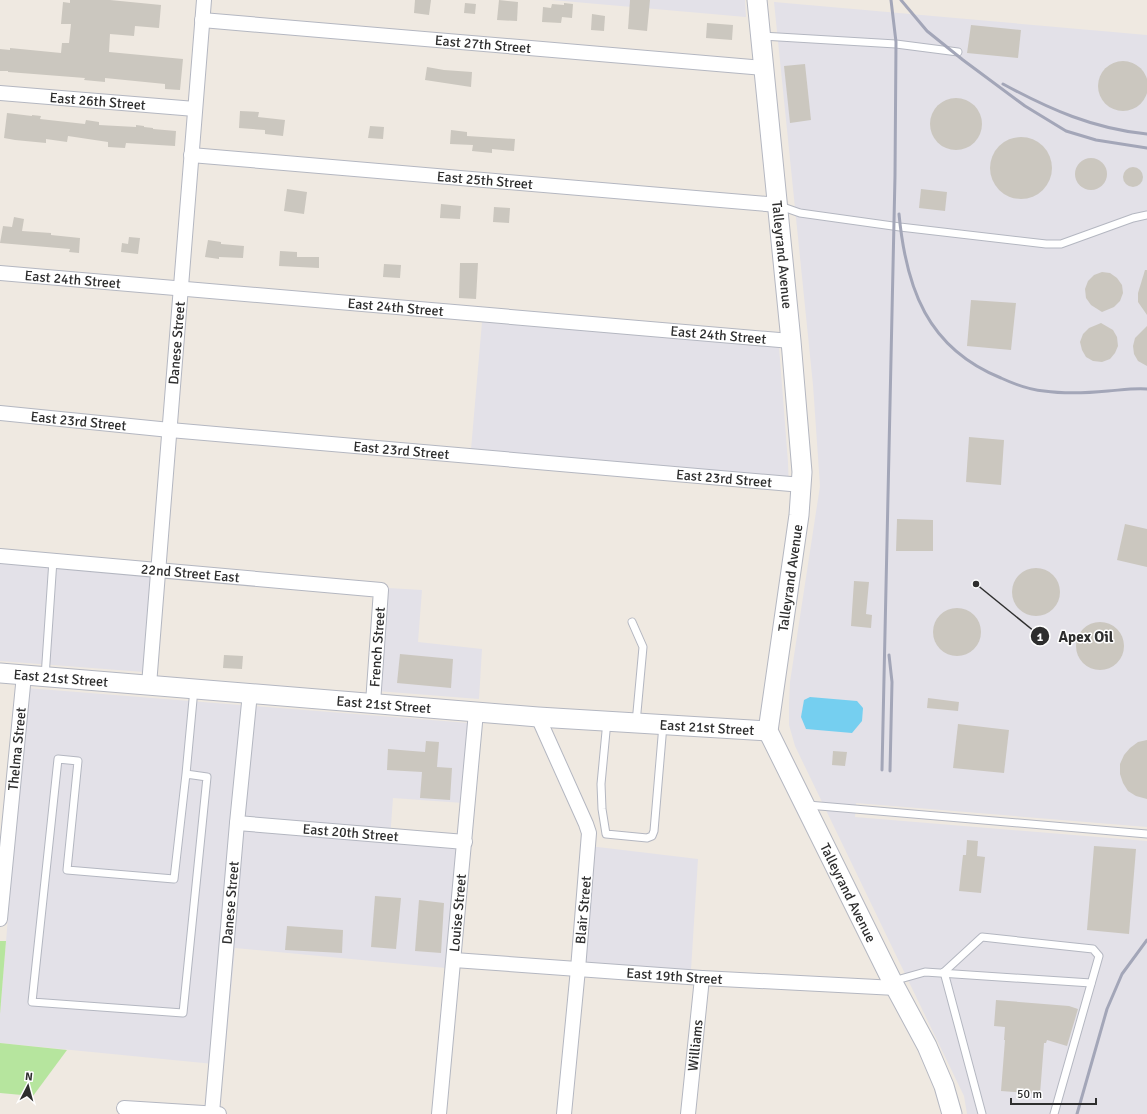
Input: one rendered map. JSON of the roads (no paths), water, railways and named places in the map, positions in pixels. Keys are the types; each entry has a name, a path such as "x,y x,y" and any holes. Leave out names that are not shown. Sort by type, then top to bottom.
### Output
{"street":[{"name":"Danese Street","path":"149,685 182,289 204,0"},
{"name":"Talleyrand Avenue","path":"757,0 791,342 802,485 768,731 894,984 927,1046 944,1086 952,1114"},
{"name":"East 27th Street","path":"202,20 764,68"},
{"name":"East 26th Street","path":"0,93 195,109"},
{"name":"East 25th Street","path":"191,155 778,205"},
{"name":"East 24th Street","path":"0,273 791,342"},
{"name":"East 23rd Street","path":"0,413 170,430 802,485"},
{"name":"22nd Street East","path":"0,556 381,590"},
{"name":"French Street","path":"373,703 381,590"},
{"name":"East 21st Street","path":"0,673 538,717 768,731"},
{"name":"Thelma Street","path":"0,919 6,805 24,675"},
{"name":"Danese Street","path":"215,1114 237,823 250,693"},
{"name":"Louise Street","path":"439,1114 476,712"},
{"name":"Blair Street","path":"538,717 586,824 589,834 564,1114"},
{"name":"East 20th Street","path":"237,823 465,842"},
{"name":"East 19th Street","path":"454,960 702,978 894,984"},
{"name":"Williams","path":"688,1114 702,978"},
{"path":"124,1108 215,1114"}],"lane":[{"path":"760,36 896,44 958,52"},
{"path":"778,205 800,213 900,227 1046,244 1061,244 1133,218 1147,216"},
{"path":"45,677 53,560"},
{"path":"632,622 643,647 636,723"},
{"path":"186,774 207,777 183,1012 32,1002 58,759 78,761 67,870 174,879 194,689"},
{"path":"607,722 601,784 602,809 606,834 647,838 652,836 654,831 663,725"},
{"path":"806,805 1147,834"},
{"path":"944,972 982,937 1093,949 1099,956 1054,1114"},
{"path":"894,984 925,972 944,972 1091,983"},
{"path":"944,972 982,1114"}],"water":[{"path":"810,697 857,701 863,708 862,721 852,733 806,729 801,717 804,700"}],"railway":[{"path":"882,770 895,176 896,42 891,0"},
{"path":"901,0 927,31 963,60 1025,106 1066,131 1096,140 1147,148"},
{"path":"1003,84 1037,102 1090,123 1109,128 1147,134"},
{"path":"899,214 907,267 925,312 938,332 955,350 976,365 1001,378 1028,388 1060,393 1147,389"},
{"path":"889,655 892,682 890,771"},
{"path":"1077,1114 1107,1009 1122,974 1147,940"}],"place":[{"name":"Apex Oil","path":"976,584"}]}
